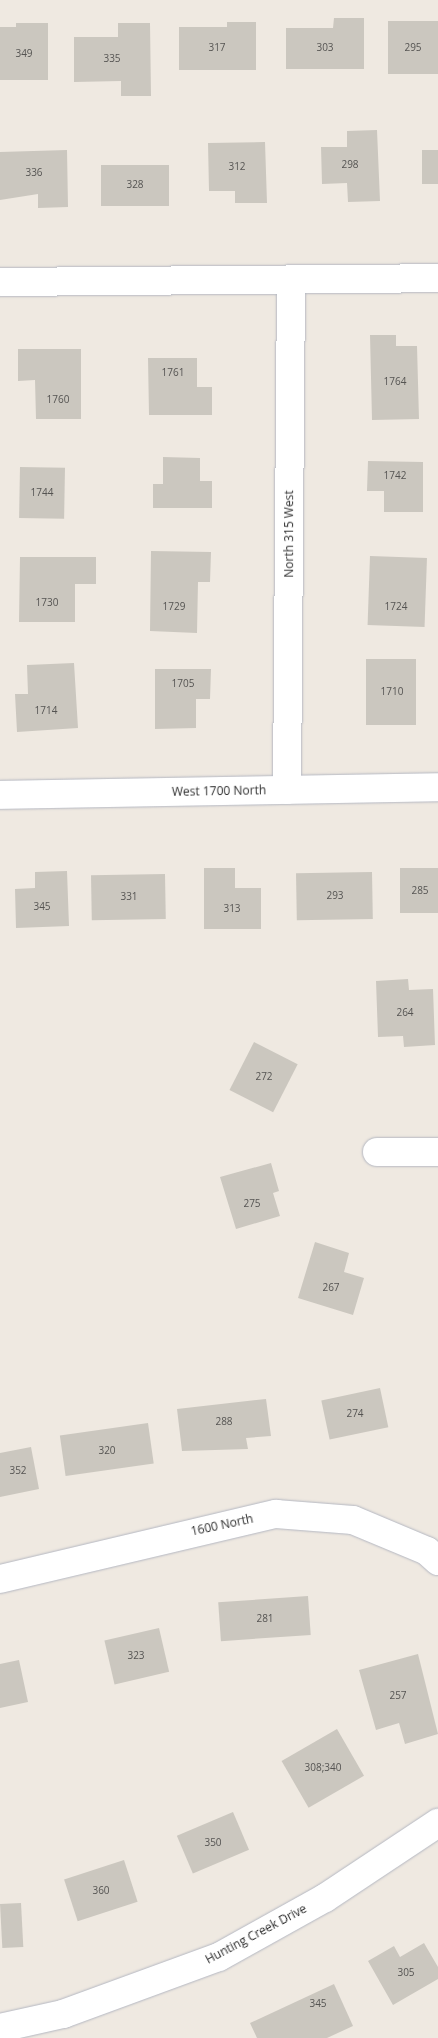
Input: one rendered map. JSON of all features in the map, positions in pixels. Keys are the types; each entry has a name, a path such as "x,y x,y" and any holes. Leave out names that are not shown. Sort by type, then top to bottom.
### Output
{"street":[{"path":"0,282 438,278"},
{"name":"North 315 West","path":"287,790 291,279"},
{"name":"West 1700 North","path":"0,795 438,787"},
{"path":"377,1152 438,1152"},
{"name":"1600 North","path":"0,1579 204,1527 276,1514 353,1520 434,1549"},
{"name":"Hunting Creek Drive","path":"0,2028 63,2014 219,1957 325,1898 438,1823"}],"building":[{"path":"334,18 364,18 364,69 286,69 286,28 333,28"},
{"path":"388,21 438,21 438,74 388,74"},
{"path":"227,22 256,22 256,70 179,70 179,27 227,27"},
{"path":"16,23 48,23 48,80 0,80 0,27 16,27"},
{"path":"118,23 150,23 151,96 121,96 121,81 74,82 74,37 118,37"},
{"path":"377,130 380,201 348,202 347,183 322,184 321,147 347,147 347,131"},
{"path":"265,142 267,203 235,203 235,191 209,191 208,143"},
{"path":"67,150 68,207 38,208 38,194 0,200 0,152"},
{"path":"422,150 438,150 438,184 422,184"},
{"path":"101,165 169,165 169,206 101,206"},
{"path":"370,335 396,335 396,346 417,346 419,419 372,420"},
{"path":"18,349 81,349 81,419 36,419 35,380 18,381"},
{"path":"148,358 197,358 197,387 212,387 212,415 149,415"},
{"path":"163,457 200,458 200,481 212,481 212,508 153,508 153,484 163,484"},
{"path":"368,461 423,462 423,512 384,512 384,491 367,491"},
{"path":"20,467 65,468 64,519 19,518"},
{"path":"151,551 211,552 210,582 198,582 197,633 150,631"},
{"path":"370,556 427,558 425,627 368,625"},
{"path":"20,557 96,557 96,584 75,584 75,622 19,622"},
{"path":"366,659 416,659 416,725 366,725"},
{"path":"74,663 78,728 17,732 15,694 28,694 27,665"},
{"path":"155,669 211,669 210,699 196,699 196,728 155,729"},
{"path":"204,868 235,868 235,888 261,888 261,929 204,929"},
{"path":"400,868 438,868 438,913 400,913"},
{"path":"67,871 69,926 16,928 15,889 35,888 35,872"},
{"path":"372,872 373,919 297,920 296,873"},
{"path":"165,874 166,919 92,920 91,875"},
{"path":"408,979 409,990 433,989 435,1045 404,1047 403,1036 378,1037 376,981"},
{"path":"254,1042 298,1064 273,1112 229,1090"},
{"path":"271,1163 279,1191 273,1193 280,1216 236,1229 220,1177"},
{"path":"315,1242 349,1253 344,1272 364,1278 353,1315 298,1298"},
{"path":"380,1388 388,1427 330,1440 321,1400"},
{"path":"266,1399 271,1436 246,1438 248,1449 182,1451 177,1409"},
{"path":"148,1423 154,1464 66,1476 60,1435"},
{"path":"31,1447 39,1489 0,1497 0,1453"},
{"path":"308,1596 311,1635 221,1641 218,1602"},
{"path":"159,1628 169,1672 115,1684 104,1641"},
{"path":"418,1654 438,1734 405,1744 399,1723 376,1730 359,1670"},
{"path":"19,1660 28,1702 0,1708 0,1664"},
{"path":"337,1729 364,1776 309,1808 282,1761"},
{"path":"233,1812 249,1850 193,1874 177,1836"},
{"path":"124,1860 138,1902 78,1921 64,1879"},
{"path":"21,1903 23,1947 2,1948 0,1904"},
{"path":"424,1943 438,1967 438,1979 393,2005 368,1961 394,1946 400,1957"},
{"path":"334,1984 353,2026 327,2038 257,2038 250,2023"}]}
